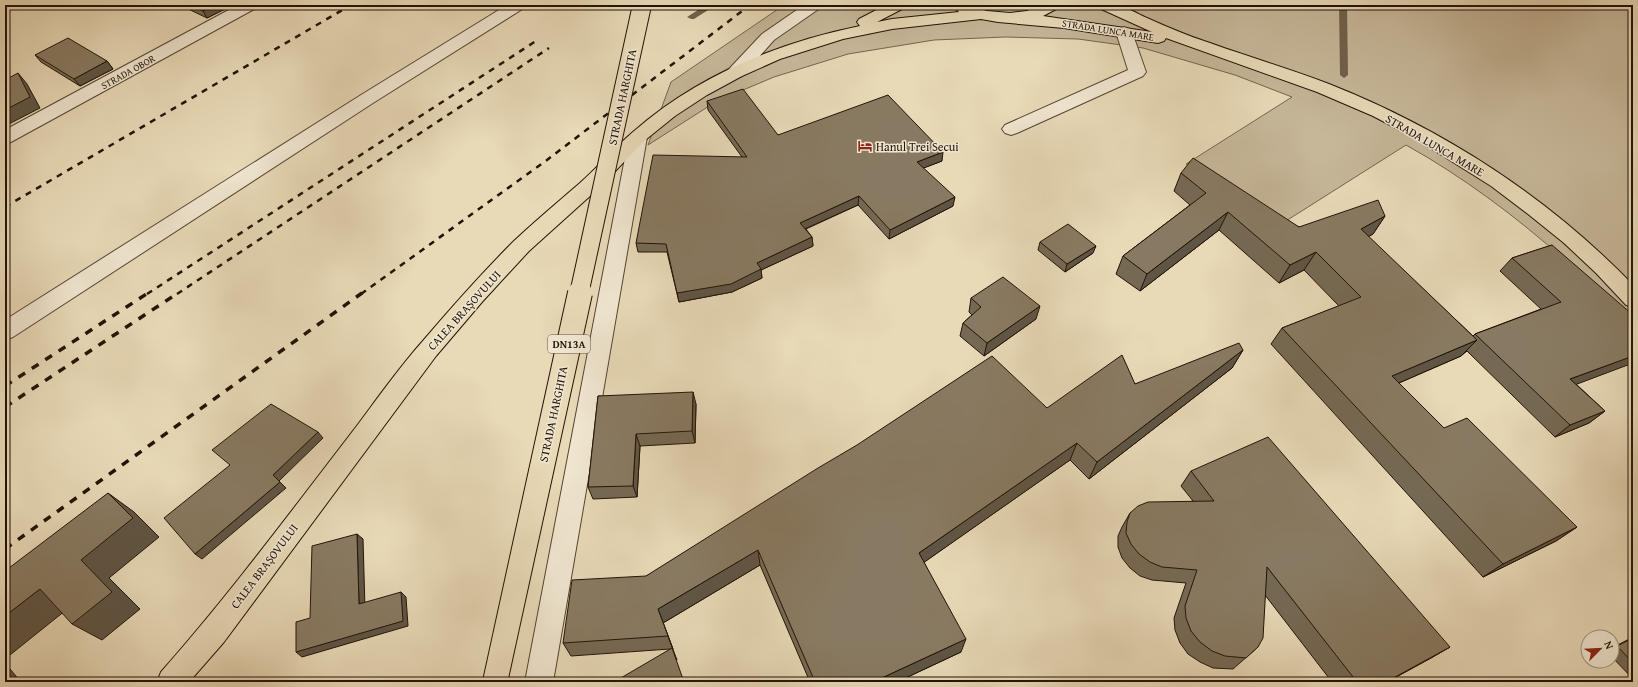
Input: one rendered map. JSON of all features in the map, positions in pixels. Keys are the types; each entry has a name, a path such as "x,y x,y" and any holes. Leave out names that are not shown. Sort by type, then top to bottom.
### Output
{"main road":[{"name":"STRADA HARGHITA","path":"496,682 642,5"},
{"name":"CALEA BRAȘOVULUI","path":"838,35 898,5"},
{"path":"956,5 979,15 1013,18 1030,16 1052,5"},
{"name":"STRADA LUNCA MARE","path":"1105,5 1153,27 1203,46 1290,75 1342,95 1396,121 1449,150 1536,210 1579,245 1633,299"},
{"name":"CALEA BRAȘOVULUI","path":"171,682 214,632 428,350 475,296 522,246 593,182 638,137 669,112 701,91 736,72 774,55 838,35 892,24 979,15"},
{"name":"STRADA LUNCA MARE","path":"1013,18 1064,23 1203,46"}],"street":[{"name":"STRADA OBOR","path":"5,138 250,5"},
{"path":"5,331 367,99 518,5"},
{"path":"736,72 768,38 814,5"},
{"path":"1011,129 1137,72 1124,32"},
{"path":"539,682 638,137"}],"shaded area":[{"path":"784,5 1633,5 1633,331 1575,269 1529,229 1469,184 1406,145 1278,226 1186,164 1292,97 1235,75 1143,48 1078,39 1005,37 934,40 848,54 774,77 717,101 648,145 671,82"}],"building":[{"path":"191,5 214,5 203,11"},
{"path":"68,38 107,61 74,79 35,55"},
{"path":"18,73 30,97 5,110 5,80"},
{"path":"743,89 778,135 888,95 943,152 917,162 955,197 890,230 859,196 800,223 812,237 757,263 761,269 731,284 677,293 666,244 636,243 653,155 747,157 707,101"},
{"path":"1193,158 1299,227 1378,200 1385,216 1361,229 1477,340 1392,376 1444,428 1467,418 1577,527 1503,564 1282,328 1361,297 1316,252 1290,265 1228,212 1147,274 1123,256 1206,193 1181,173"},
{"path":"1068,224 1096,246 1067,264 1040,242"},
{"path":"1552,245 1633,315 1633,356 1570,379 1605,411 1570,425 1475,334 1561,302 1512,258"},
{"path":"1003,277 1040,306 987,343 963,323 981,307 971,298"},
{"path":"1239,343 1243,350 1097,462 1077,443 919,553 966,639 873,682 815,682 758,550 658,609 668,636 563,643 572,580 646,576 857,445 992,356 1047,408 1122,355 1135,384"},
{"path":"693,392 692,431 636,434 633,486 588,487 598,396"},
{"path":"271,404 318,432 273,475 280,482 195,554 164,518 230,465 212,450"},
{"path":"1268,437 1450,647 1386,682 1357,682 1267,567 1263,638 1258,647 1246,658 1225,656 1212,651 1200,642 1191,631 1186,618 1185,606 1197,570 1162,567 1150,562 1139,554 1131,544 1126,533 1127,522 1130,513 1138,506 1148,502 1214,501 1191,471"},
{"path":"108,493 133,518 81,560 112,592 72,624 40,589 5,616 5,571"},
{"path":"357,534 359,604 401,592 403,621 296,652 296,622 310,618 312,546"},
{"path":"1633,638 1633,663 1620,649 1620,644"},
{"path":"672,648 684,682 614,682"}],"waterway":[{"path":"691,17 712,5"},
{"path":"1343,5 1344,75"}],"railway":[{"path":"5,207 351,5"},
{"path":"361,294 547,160 750,5"},
{"path":"147,294 539,39"},
{"path":"177,294 549,48"},
{"path":"5,386 148,293"},
{"path":"5,407 178,293"},
{"path":"5,549 362,293"}],"place":[{"name":"Hanul Trei Secui","path":"865,146"}]}
